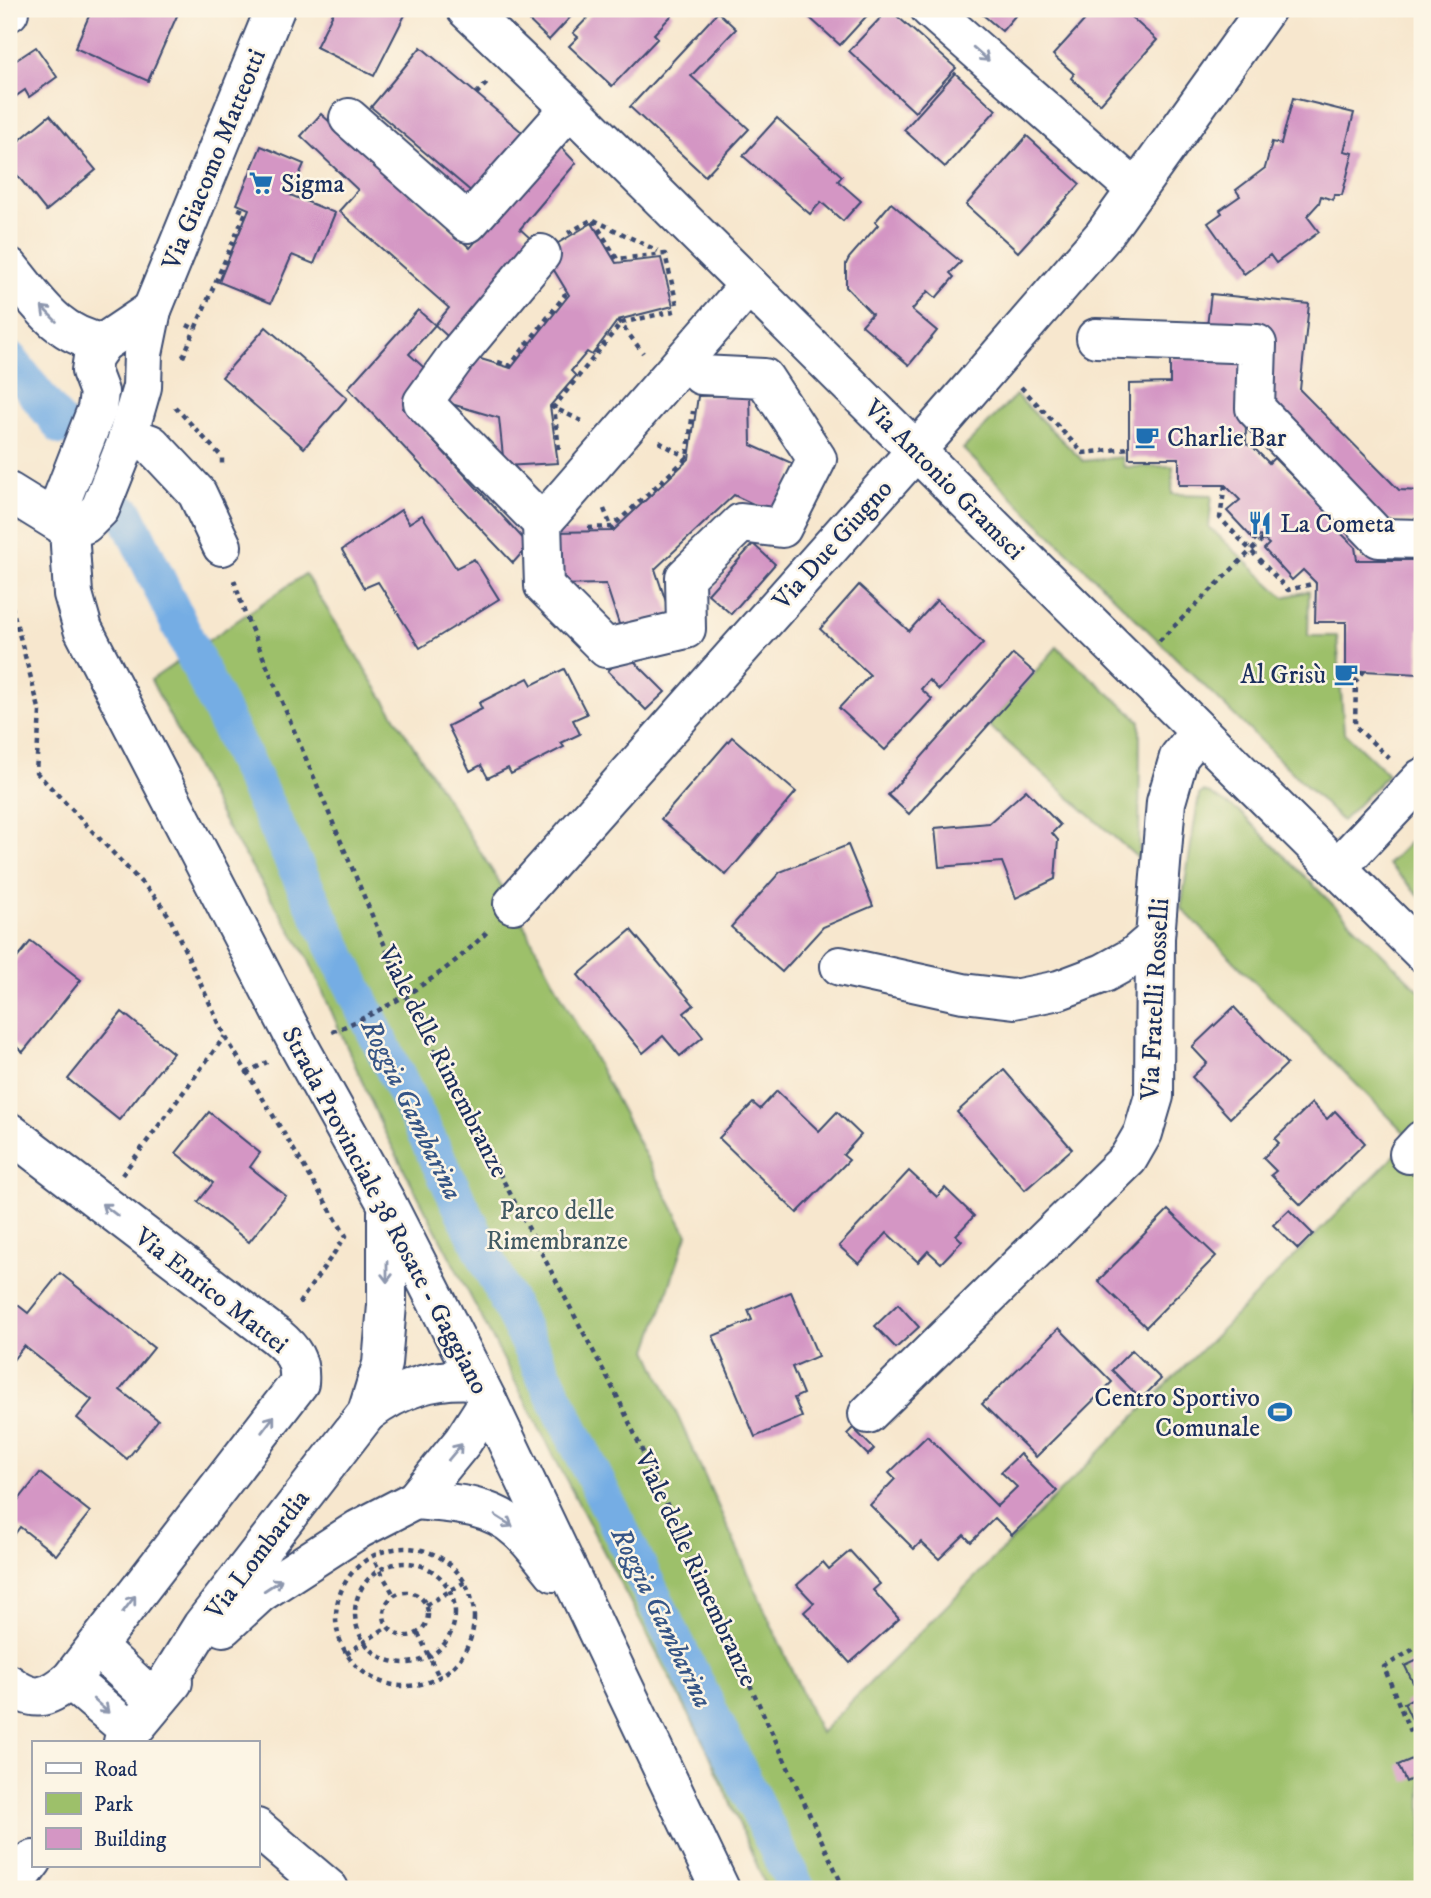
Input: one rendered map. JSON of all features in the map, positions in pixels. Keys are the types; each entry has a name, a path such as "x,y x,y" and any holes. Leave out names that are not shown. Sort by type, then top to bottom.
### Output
{"street":[{"name":"Via Giacomo Matteotti","path":"120,344 152,310 275,9"},
{"name":"Via Antonio Gramsci","path":"466,9 570,108 1422,952"},
{"path":"930,9 1136,190"},
{"name":"Via Due Giugno","path":"513,904 916,451 1102,236 1266,9"},
{"path":"349,118 468,223 570,108"},
{"path":"541,254 457,355 423,402 559,526"},
{"path":"9,267 47,313 69,333 83,340 120,344 142,387 129,436 100,509 85,524 69,529 9,492"},
{"path":"698,389 764,378 817,459 782,528 741,523 685,577 686,629 606,648 544,586 559,526 749,285"},
{"path":"1096,338 1257,344 1255,408 1379,538 1422,540"},
{"name":"Strada Provinciale 38 Rosate - Gaggiano","path":"120,344 93,358 92,371 99,392 97,408 62,499 69,529 74,594 83,629 299,1046 387,1204 481,1391 720,1889"},
{"path":"129,436 151,444 197,494 222,546"},
{"name":"Via Fratelli Rosselli","path":"868,1414 1128,1159 1143,1133 1154,1096 1156,939 1166,802 1179,757 1199,732"},
{"path":"1337,868 1419,781"},
{"path":"840,966 963,993 1014,999 1059,990 1104,973 1133,957 1156,939"},
{"name":"Via Enrico Mattei","path":"9,1132 276,1336 296,1355 300,1369 299,1383 70,1680 52,1693 38,1698 20,1693 9,1684"},
{"name":"Via Lombardia","path":"367,1413 382,1364 386,1317 387,1204"},
{"name":"Via Lombardia","path":"457,1378 481,1391 463,1441 415,1500 359,1530 260,1593 214,1637 141,1729 202,1626 367,1413 383,1401 420,1384 457,1378"},
{"path":"415,1500 466,1505 498,1516 519,1531 588,1612"},
{"path":"97,1647 141,1729"},
{"path":"70,1680 141,1729"},
{"path":"259,1830 329,1889"},
{"path":"11,1889 32,1861"}],"path":[{"path":"476,94 493,76"},
{"path":"593,219 665,254"},
{"path":"593,219 617,259 665,254"},
{"path":"487,359 510,366 565,295 541,254 543,248 593,219"},
{"path":"665,254 678,310 683,317"},
{"path":"559,455 552,406 619,322 678,310"},
{"path":"619,322 644,355"},
{"path":"180,362 195,328"},
{"path":"995,359 1083,453 1129,448"},
{"path":"559,526 612,527 688,458 698,389"},
{"path":"175,406 222,457 224,465 197,494"},
{"path":"552,406 585,422"},
{"path":"655,439 688,458"},
{"path":"1225,485 1220,518 1287,590 1315,583"},
{"path":"1133,666 1263,539"},
{"name":"Viale delle Rimembranze","path":"222,546 245,614 406,996 618,1398 844,1889"},
{"path":"9,596 40,712 36,772 157,899 169,916 225,1036 346,1236 276,1336"},
{"path":"1364,671 1356,681 1354,726 1419,781"},
{"path":"348,1025 432,980 468,951 513,904"},
{"path":"101,1203 225,1036"},
{"path":"412,1547 434,1553 452,1565 466,1581 475,1617 472,1635 466,1652 439,1678 423,1684 388,1685 357,1668 346,1654 337,1628 337,1600 344,1582 356,1567 371,1556 391,1549 412,1547"},
{"path":"396,1563 420,1565 442,1578 451,1591 456,1616 454,1629 449,1640 430,1657 416,1663 387,1661 374,1653 364,1642 356,1623 356,1602 369,1578 380,1569 396,1563"},
{"path":"426,1605 466,1581"},
{"path":"412,1593 426,1605 428,1617 423,1629 418,1633 398,1636 387,1627 384,1613 394,1595 412,1593"},
{"path":"346,1654 387,1627"},
{"path":"418,1633 439,1678"},
{"path":"1422,1644 1384,1667 1411,1734 1422,1730"}],"green space":[{"path":"1016,395 1083,461 1122,457 1124,467 1173,466 1172,494 1212,495 1209,527 1284,597 1309,591 1308,636 1337,636 1344,732 1388,774 1342,821 963,449"},
{"name":"Parco delle Rimembranze","path":"305,574 513,904 687,1234 648,1350 820,1733 1411,1139 1181,908 1199,795 1203,792 1210,794 1241,813 1422,993 1422,1889 767,1889 708,1751 383,1129 308,958 224,822 151,680"},
{"path":"1057,647 1140,721 1139,859 988,725"},
{"path":"1422,830 1422,898 1388,864"}],"building":[{"path":"92,9 180,9 148,81 75,48"},
{"path":"335,9 408,9 374,76 316,47"},
{"path":"517,9 578,9 549,40"},
{"path":"596,9 668,9 673,14 654,34 658,38 612,86 569,46 578,37 573,33"},
{"path":"800,9 873,9 840,45"},
{"path":"889,9 956,68 915,112 849,51"},
{"path":"976,9 1021,9 1002,31"},
{"path":"1071,9 1122,9 1157,40 1100,104 1071,78 1074,74 1053,55 1084,21"},
{"path":"718,12 736,29 691,76 749,129 705,176 630,107"},
{"path":"36,47 57,77 29,97 25,90 9,101 9,65"},
{"path":"421,47 529,138 479,198 371,107"},
{"path":"955,73 996,110 945,167 904,130"},
{"path":"1293,98 1354,113 1344,151 1353,153 1342,195 1334,195 1333,200 1321,196 1319,203 1307,216 1319,232 1276,263 1270,255 1244,274 1208,223 1222,213 1220,210 1240,196 1236,190 1265,168 1272,142 1281,144"},
{"path":"321,114 470,248 558,144 576,163 520,229 541,248 456,344 435,325 449,308 339,211 358,190 301,136"},
{"path":"50,115 96,170 46,211 9,165 9,149"},
{"path":"777,118 842,176 838,181 861,201 843,221 821,202 810,214 743,156"},
{"path":"1027,136 1080,184 1018,252 966,205"},
{"path":"261,146 304,164 290,195 335,213 314,264 292,255 271,303 219,282 249,209 237,204"},
{"path":"891,203 961,262 950,273 954,277 936,298 928,291 912,310 937,331 909,365 862,325 872,314 846,287 846,264 849,258 878,225 875,222"},
{"path":"592,223 616,263 661,258 673,306 618,320 592,355 587,352 571,371 576,376 550,406 558,463 504,466 499,418 448,403 464,354 511,368 569,295 543,252"},
{"path":"1211,294 1309,304 1300,390 1399,490 1422,491 1422,521 1384,519 1266,399 1271,332 1207,326"},
{"path":"418,310 435,325 409,354 432,375 403,408 529,545 513,563 348,388"},
{"path":"266,327 347,398 304,448 222,377"},
{"path":"1245,357 1246,444 1269,463 1274,458 1344,528 1340,532 1355,547 1357,560 1422,560 1419,674 1364,671 1346,674 1346,622 1315,622 1316,583 1303,570 1292,580 1264,549 1269,544 1260,536 1255,541 1227,511 1240,500 1225,485 1179,485 1179,458 1129,458 1129,384 1170,383 1170,358"},
{"path":"750,395 751,445 796,465 773,513 734,495 655,569 671,617 621,630 606,584 553,585 553,532 613,531 689,459 698,396"},
{"path":"401,510 409,523 422,515 456,568 474,559 499,599 420,648 378,582 364,588 342,550"},
{"path":"753,544 775,564 731,614 708,594"},
{"path":"859,585 909,631 937,600 983,643 939,690 929,680 921,689 932,699 885,750 839,708 870,675 820,629"},
{"path":"626,653 665,692 646,710 608,671"},
{"path":"1013,654 1035,673 909,814 888,795"},
{"path":"564,669 587,714 573,720 580,734 561,743 564,747 511,774 508,768 488,778 481,765 470,771 448,726 482,709 479,703 528,678 532,685"},
{"path":"732,737 796,792 726,875 661,819"},
{"path":"1026,790 1060,825 1052,833 1058,840 1055,879 1016,898 1002,862 939,867 935,828 989,823"},
{"path":"848,845 873,906 823,927 782,972 731,927 780,872"},
{"path":"631,930 694,1005 684,1013 703,1037 680,1056 663,1036 643,1053 578,975"},
{"path":"31,941 81,980 23,1052 9,1041 9,968"},
{"path":"1234,1007 1287,1064 1230,1118 1192,1077 1207,1063 1192,1047"},
{"path":"122,1012 173,1053 119,1120 68,1079"},
{"path":"1004,1070 1072,1149 1025,1190 957,1112"},
{"path":"777,1091 819,1131 837,1112 861,1135 843,1155 849,1160 797,1213 719,1138 753,1103 760,1109"},
{"path":"1312,1103 1327,1119 1335,1111 1365,1143 1301,1205 1271,1175 1276,1171 1263,1158 1279,1143 1275,1139"},
{"path":"209,1112 260,1153 250,1167 286,1196 249,1242 198,1202 213,1183 176,1153"},
{"path":"909,1171 937,1197 945,1188 974,1216 956,1235 962,1241 941,1263 928,1251 918,1262 887,1233 859,1264 839,1246"},
{"path":"1168,1210 1216,1256 1146,1327 1098,1281"},
{"path":"1289,1210 1313,1234 1298,1249 1273,1225"},
{"path":"60,1273 154,1348 120,1390 158,1420 127,1459 77,1418 92,1400 24,1346 9,1365 9,1298 28,1313"},
{"path":"791,1292 818,1356 792,1367 803,1394 794,1398 802,1417 755,1437 713,1336 752,1320 748,1310"},
{"path":"898,1304 919,1327 896,1348 875,1326"},
{"path":"1059,1328 1112,1382 1036,1457 982,1404"},
{"path":"1132,1350 1161,1379 1141,1399 1112,1370"},
{"path":"853,1428 874,1449 868,1455 847,1434"},
{"path":"927,1436 997,1506 1017,1487 1001,1472 1020,1454 1057,1491 1012,1535 995,1518 971,1542 964,1535 939,1559 921,1542 914,1549 870,1505 895,1479 889,1473"},
{"path":"40,1473 90,1512 56,1555 20,1527 9,1542 9,1495 17,1502"},
{"path":"850,1551 880,1584 873,1590 899,1619 850,1663 804,1612 814,1603 797,1585 823,1562 829,1569"},
{"path":"1422,1658 1422,1718 1413,1722 1404,1703 1419,1695 1405,1666"},
{"path":"1419,1756 1422,1774 1406,1782 1398,1765"}],"waterway":[{"name":"Roggia Gambarina","path":"9,359 62,427"},
{"name":"Roggia Gambarina","path":"126,514 382,1046 797,1889"}],"place":[{"name":"Sigma","path":"261,183"},
{"name":"Charlie Bar","path":"1147,437"},
{"name":"La Cometa","path":"1260,523"},
{"name":"Al Grisù","path":"1346,674"},
{"name":"Centro Sportivo Comunale","path":"1280,1412"}]}
